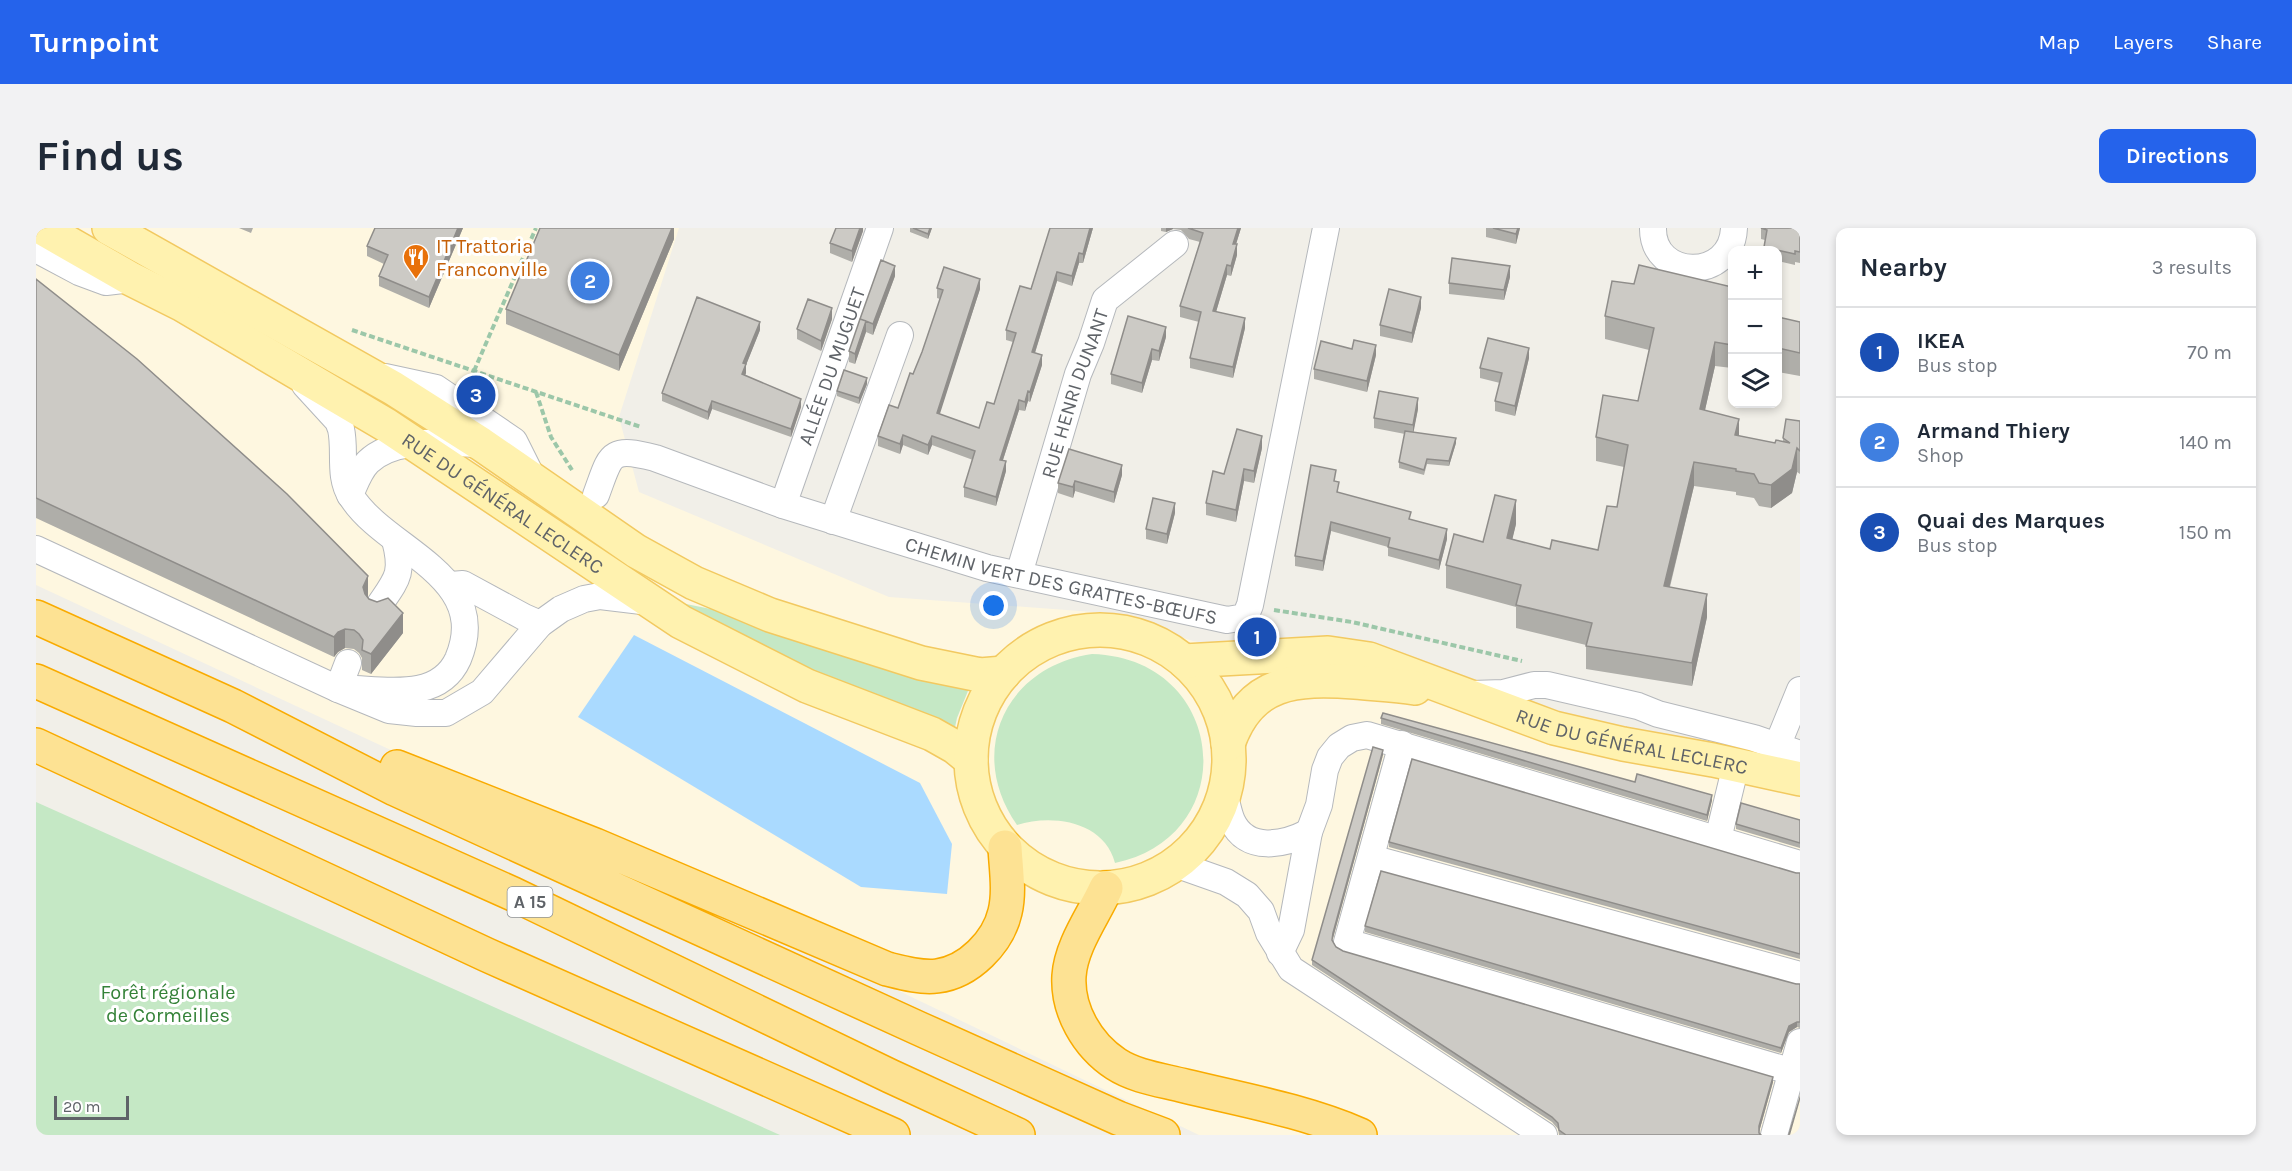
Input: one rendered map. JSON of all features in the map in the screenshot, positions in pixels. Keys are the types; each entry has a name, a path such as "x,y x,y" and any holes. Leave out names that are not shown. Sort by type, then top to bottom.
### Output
{"highway":[{"path":"36,617 232,706 416,798 1118,1118 1163,1135"},
{"name":"A 15","path":"36,681 513,894 879,1071 1018,1135"},
{"path":"232,706 424,777 595,845 887,969 912,975 938,976 964,966 982,952 999,932 1008,893 1005,847"},
{"path":"36,745 488,955 893,1135"},
{"path":"1106,888 1079,943 1069,974 1072,1006 1079,1023 1101,1052 1130,1072 1279,1109 1360,1135"}],"main road":[{"name":"RUE DU GÉNÉRAL LECLERC","path":"42,228 131,279 183,305 386,425 681,622 807,686 932,734 955,747 971,760"},
{"name":"RUE DU GÉNÉRAL LECLERC","path":"109,228 393,388 481,444 636,551 694,583 730,599 824,633 921,663 980,675 1004,673"},
{"path":"1092,631 1117,632 1141,637 1163,647 1184,661 1200,678 1214,699 1223,721 1228,744 1229,769 1224,794 1217,814 1206,833 1192,850 1175,864 1154,876 1130,885 1106,888 1083,887 1051,878 1022,862 1005,847 984,816 972,780 971,760 976,723 983,705 1004,673 1023,656 1044,643 1067,635 1092,631"},
{"name":"RUE DU GÉNÉRAL LECLERC","path":"1184,661 1328,653 1369,659 1468,694 1554,728 1623,744 1736,765 1787,763"},
{"name":"RUE DU GÉNÉRAL LECLERC","path":"1228,744 1234,728 1248,707 1272,690 1298,682 1316,679 1407,686 1468,694"}],"street":[{"name":"ALLÉE DU MUGUET","path":"783,505 880,228"},
{"name":"CHEMIN VERT DES GRATTES-BŒUFS","path":"596,495 609,459 621,452 635,453 655,458 783,505 987,568 1227,620 1245,617 1250,605 1326,228"},
{"path":"1653,228 1656,246 1664,257 1675,265 1687,268 1700,268 1722,257 1729,247 1734,228"},
{"name":"RUE HENRI DUNANT","path":"1019,574 1077,374 1091,343 1105,300 1175,244"},
{"path":"36,249 79,272 106,282 131,279"},
{"path":"833,521 900,335"},
{"path":"288,368 338,422 343,437 345,483 350,495 360,508 395,540 433,568 451,585 461,607 465,628 457,660 448,674 436,683 403,692 338,688"},
{"path":"361,372 436,388 514,441 534,482"},
{"path":"350,495 362,470 378,455 413,443 481,444"},
{"path":"378,606 400,572 400,559 395,540"},
{"path":"36,549 338,688 390,710 417,713 446,713 482,692 540,624 561,609 584,598 600,596 651,602"},
{"path":"451,585 463,584 540,624"},
{"path":"338,688 348,663"},
{"path":"1468,694 1503,693 1534,685 1547,685 1638,706 1658,714 1755,738 1787,763 1800,690"},
{"path":"1319,805 1312,783 1312,765 1320,746 1327,737 1350,723 1371,722 1392,728 1409,739 1800,857"},
{"path":"1285,961 1310,832 1319,805 1325,770 1338,746 1352,738 1367,735 1800,864"},
{"path":"1402,744 1347,942 1800,1074"},
{"path":"1718,839 1736,765"},
{"path":"1224,794 1236,828 1259,843 1276,844 1292,841 1310,832"},
{"path":"1371,858 1800,975"},
{"path":"1175,864 1226,882 1247,895 1261,911 1296,986 1519,1135"},
{"path":"1285,961 1544,1135"},
{"path":"1774,1135 1800,1042"}],"path":[{"path":"474,371 536,228"},
{"path":"346,327 641,427"},
{"path":"536,392 546,425 561,455 585,488 596,495"},
{"path":"1250,605 1352,622 1528,662"}],"shaded area":[{"path":"36,228 679,228 619,417 639,492 889,597 1107,613 1193,641 1800,768 1800,1135 1199,1135 595,845 36,585"}],"green space":[{"path":"686,604 721,611 970,686 954,732 865,696 683,609"},
{"path":"1092,654 1137,663 1171,685 1193,715 1203,750 1200,786 1185,820 1157,846 1115,863 1109,849 1100,838 1075,824 1046,820 1017,825 1002,797 995,769 995,742 1003,717 1017,695 1036,676 1062,662"},
{"name":"Forêt régionale de Cormeilles","path":"36,802 780,1135 36,1135"}],"water":[{"path":"634,635 920,783 952,844 947,894 861,887 578,717"}],"building":[{"path":"375,228 458,228 429,297 379,276 388,255 367,246"},
{"path":"540,228 672,228 619,355 506,309"},
{"path":"836,228 860,228 852,251 830,243"},
{"path":"913,228 930,228 928,234"},
{"path":"1050,228 1090,228 1083,254 1079,253 1072,276 1057,272 1032,352 1042,355 1025,402 1019,400 1000,460 1006,461 996,497 964,487 975,451 932,436 928,445 903,435 900,444 878,436 889,405 898,408 910,373 913,374 922,352 943,290 937,288 944,267 980,279 937,413 979,428 987,402 994,404 1016,333 1006,330 1020,286 1031,289"},
{"path":"1188,228 1238,228 1233,244 1237,244 1231,266 1227,265 1213,311 1245,318 1233,367 1190,358 1201,312 1180,306 1203,233"},
{"path":"1493,228 1518,228 1516,234"},
{"path":"1761,228 1800,228 1800,252 1795,251 1795,254 1782,251 1782,246 1764,246 1767,230"},
{"path":"1452,258 1510,266 1504,290 1449,283"},
{"path":"881,260 895,266 873,324 866,321 855,354 849,351"},
{"path":"1639,265 1728,286 1728,344 1715,342 1700,409 1739,419 1735,435 1775,443 1776,440 1790,443 1783,438 1786,419 1800,421 1800,451 1797,448 1792,469 1771,485 1759,483 1754,474 1694,462 1664,586 1707,594 1692,663 1586,646 1592,623 1516,605 1521,585 1446,565 1454,534 1483,542 1495,495 1516,500 1507,538 1550,549 1552,540 1598,550 1607,506 1617,507 1628,445 1596,437 1603,395 1638,401 1654,328 1605,316 1612,281 1634,284"},
{"path":"36,279 137,359 287,494 368,576 363,587 369,599 377,602 388,598 403,613 371,654 362,650 363,640 354,630 345,629 334,637 36,498"},
{"path":"1389,289 1421,297 1412,333 1380,325"},
{"path":"697,297 760,322 743,363 746,364 742,374 801,399 791,429 712,401 708,412 662,393"},
{"path":"808,299 832,308 821,341 797,329"},
{"path":"1128,316 1166,327 1159,351 1152,349 1142,383 1111,374"},
{"path":"1782,318 1800,322 1800,353 1782,349"},
{"path":"1488,338 1529,348 1515,406 1495,401 1502,373 1480,368"},
{"path":"1354,340 1376,345 1367,381 1314,369 1321,341 1352,349"},
{"path":"844,370 867,378 859,398 837,391"},
{"path":"1379,391 1418,398 1413,425 1374,418"},
{"path":"1237,429 1262,436 1254,471 1244,469 1236,510 1206,503 1213,471 1224,474"},
{"path":"1405,431 1456,438 1449,461 1427,459 1424,470 1399,462"},
{"path":"1069,449 1122,465 1114,492 1075,481 1073,487 1058,483"},
{"path":"1311,465 1336,470 1334,481 1339,482 1337,492 1411,512 1409,519 1447,529 1439,560 1388,547 1390,538 1331,522 1323,561 1295,556"},
{"path":"1153,498 1175,503 1167,534 1146,529"},
{"path":"1383,713 1635,782 1637,774 1712,795 1707,815 1381,718"},
{"path":"1373,747 1383,750 1333,933 1332,940 1336,947 1343,951 1773,1077 1759,1126 1761,1135 1566,1135 1559,1130 1558,1123 1552,1117 1312,960"},
{"path":"1412,759 1800,873 1800,954 1389,842"},
{"path":"1741,803 1800,820 1800,843 1736,824"},
{"path":"1381,871 1800,984 1800,1022 1789,1026 1781,1048 1365,926"}],"place":[{"name":"IT Trattoria Franconville","path":"416,280"},
{"name":"Armand Thiery","path":"590,281"},
{"name":"Quai des Marques","path":"476,395"},
{"name":"IKEA","path":"1257,637"}]}
